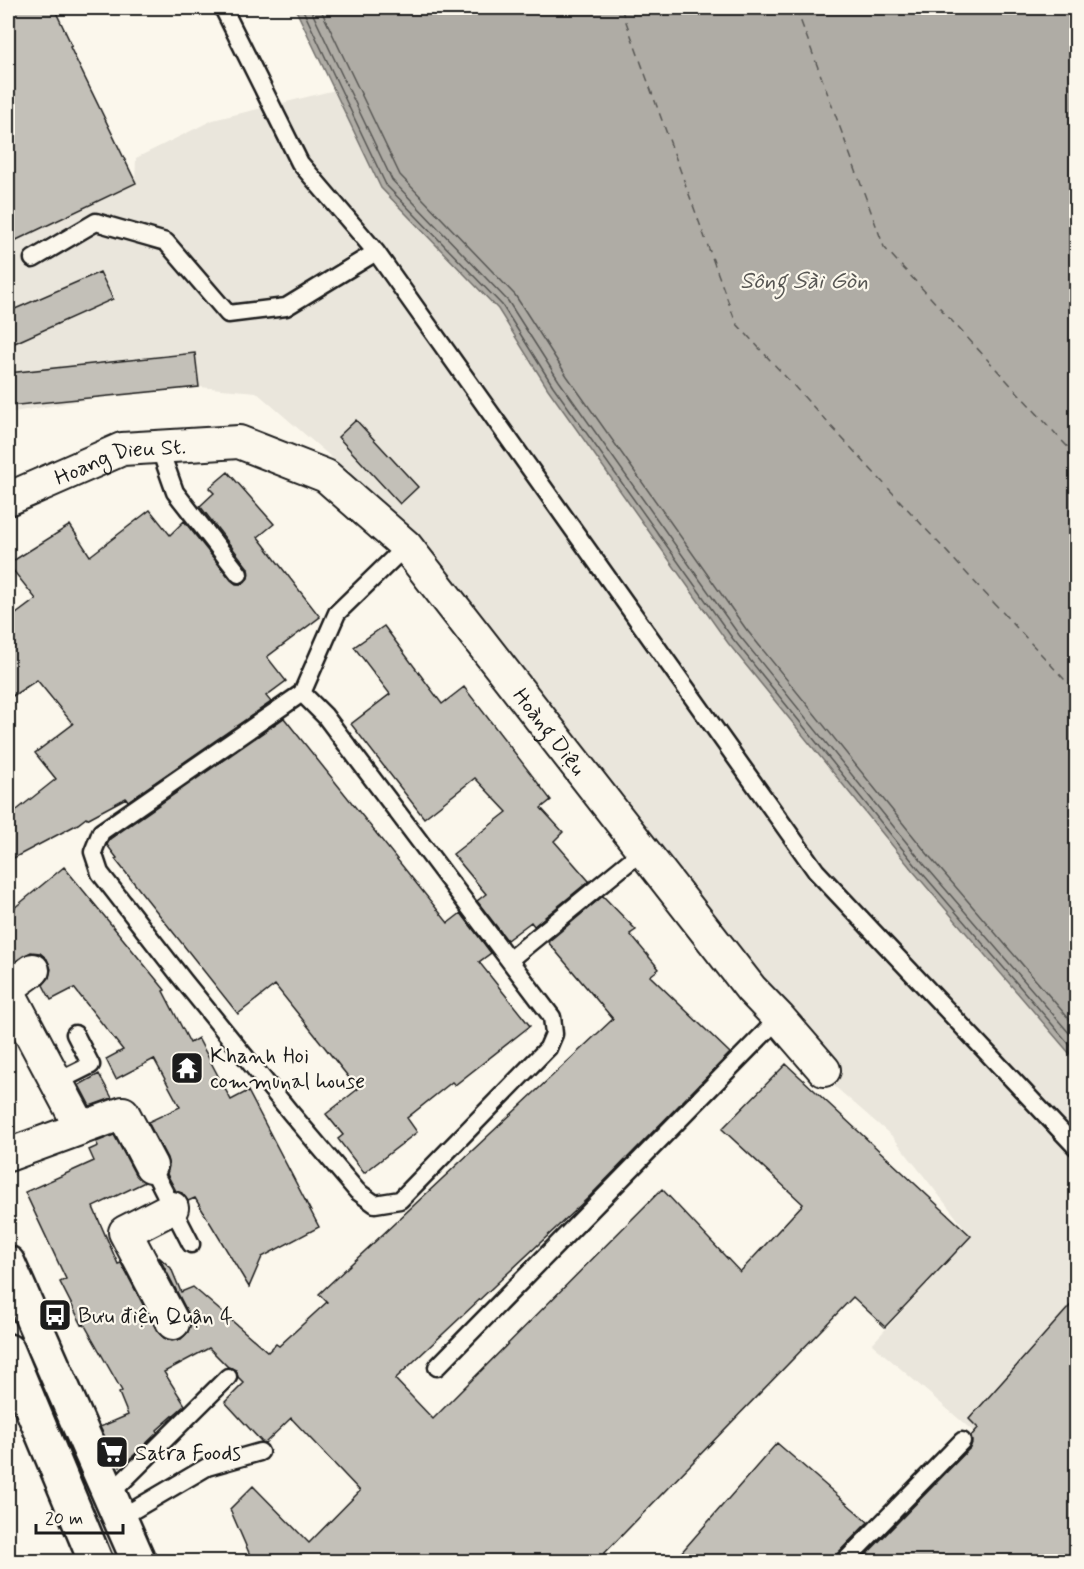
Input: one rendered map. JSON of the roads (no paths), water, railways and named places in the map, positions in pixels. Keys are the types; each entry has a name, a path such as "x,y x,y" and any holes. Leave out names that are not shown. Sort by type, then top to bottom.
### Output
{"main road":[{"path":"8,1263 139,1562"},
{"path":"8,1351 96,1562"}],"street":[{"name":"Hoang Dieu St.","path":"8,499 122,449 239,442 326,476 406,546"},
{"name":"Hoàng Diệu","path":"406,546 751,989 780,1018 824,1070"},
{"path":"16,983 57,1082 81,1128"},
{"path":"8,1155 123,1113 151,1166"},
{"path":"172,1208 125,1232 173,1323"}],"lane":[{"path":"223,8 300,163 376,252 816,871 1077,1147"},
{"path":"33,259 96,222 166,242 228,314 286,307 376,252"},
{"path":"159,447 176,492 239,574"},
{"path":"302,693 325,716 552,1017 554,1034 548,1048 400,1200 375,1204 357,1191 183,980 100,873 93,852 101,832 302,693 337,613 406,546"},
{"path":"509,960 642,851"},
{"path":"437,1367 780,1018"},
{"path":"57,1082 91,1065 75,1034"},
{"path":"151,1166 191,1244"},
{"path":"114,1507 228,1377"},
{"path":"844,1562 962,1441"},
{"path":"114,1507 207,1467 260,1452"}],"water":[{"name":"Sông Sài Gòn","path":"295,8 1076,8 1076,1061 913,871 728,643 548,389 498,309 381,188"}],"place":[{"name":"Khanh Hoi communal house","path":"187,1068"},
{"name":"Bưu điện Quận 4","path":"55,1315"},
{"name":"Satra Foods","path":"112,1452"}]}
